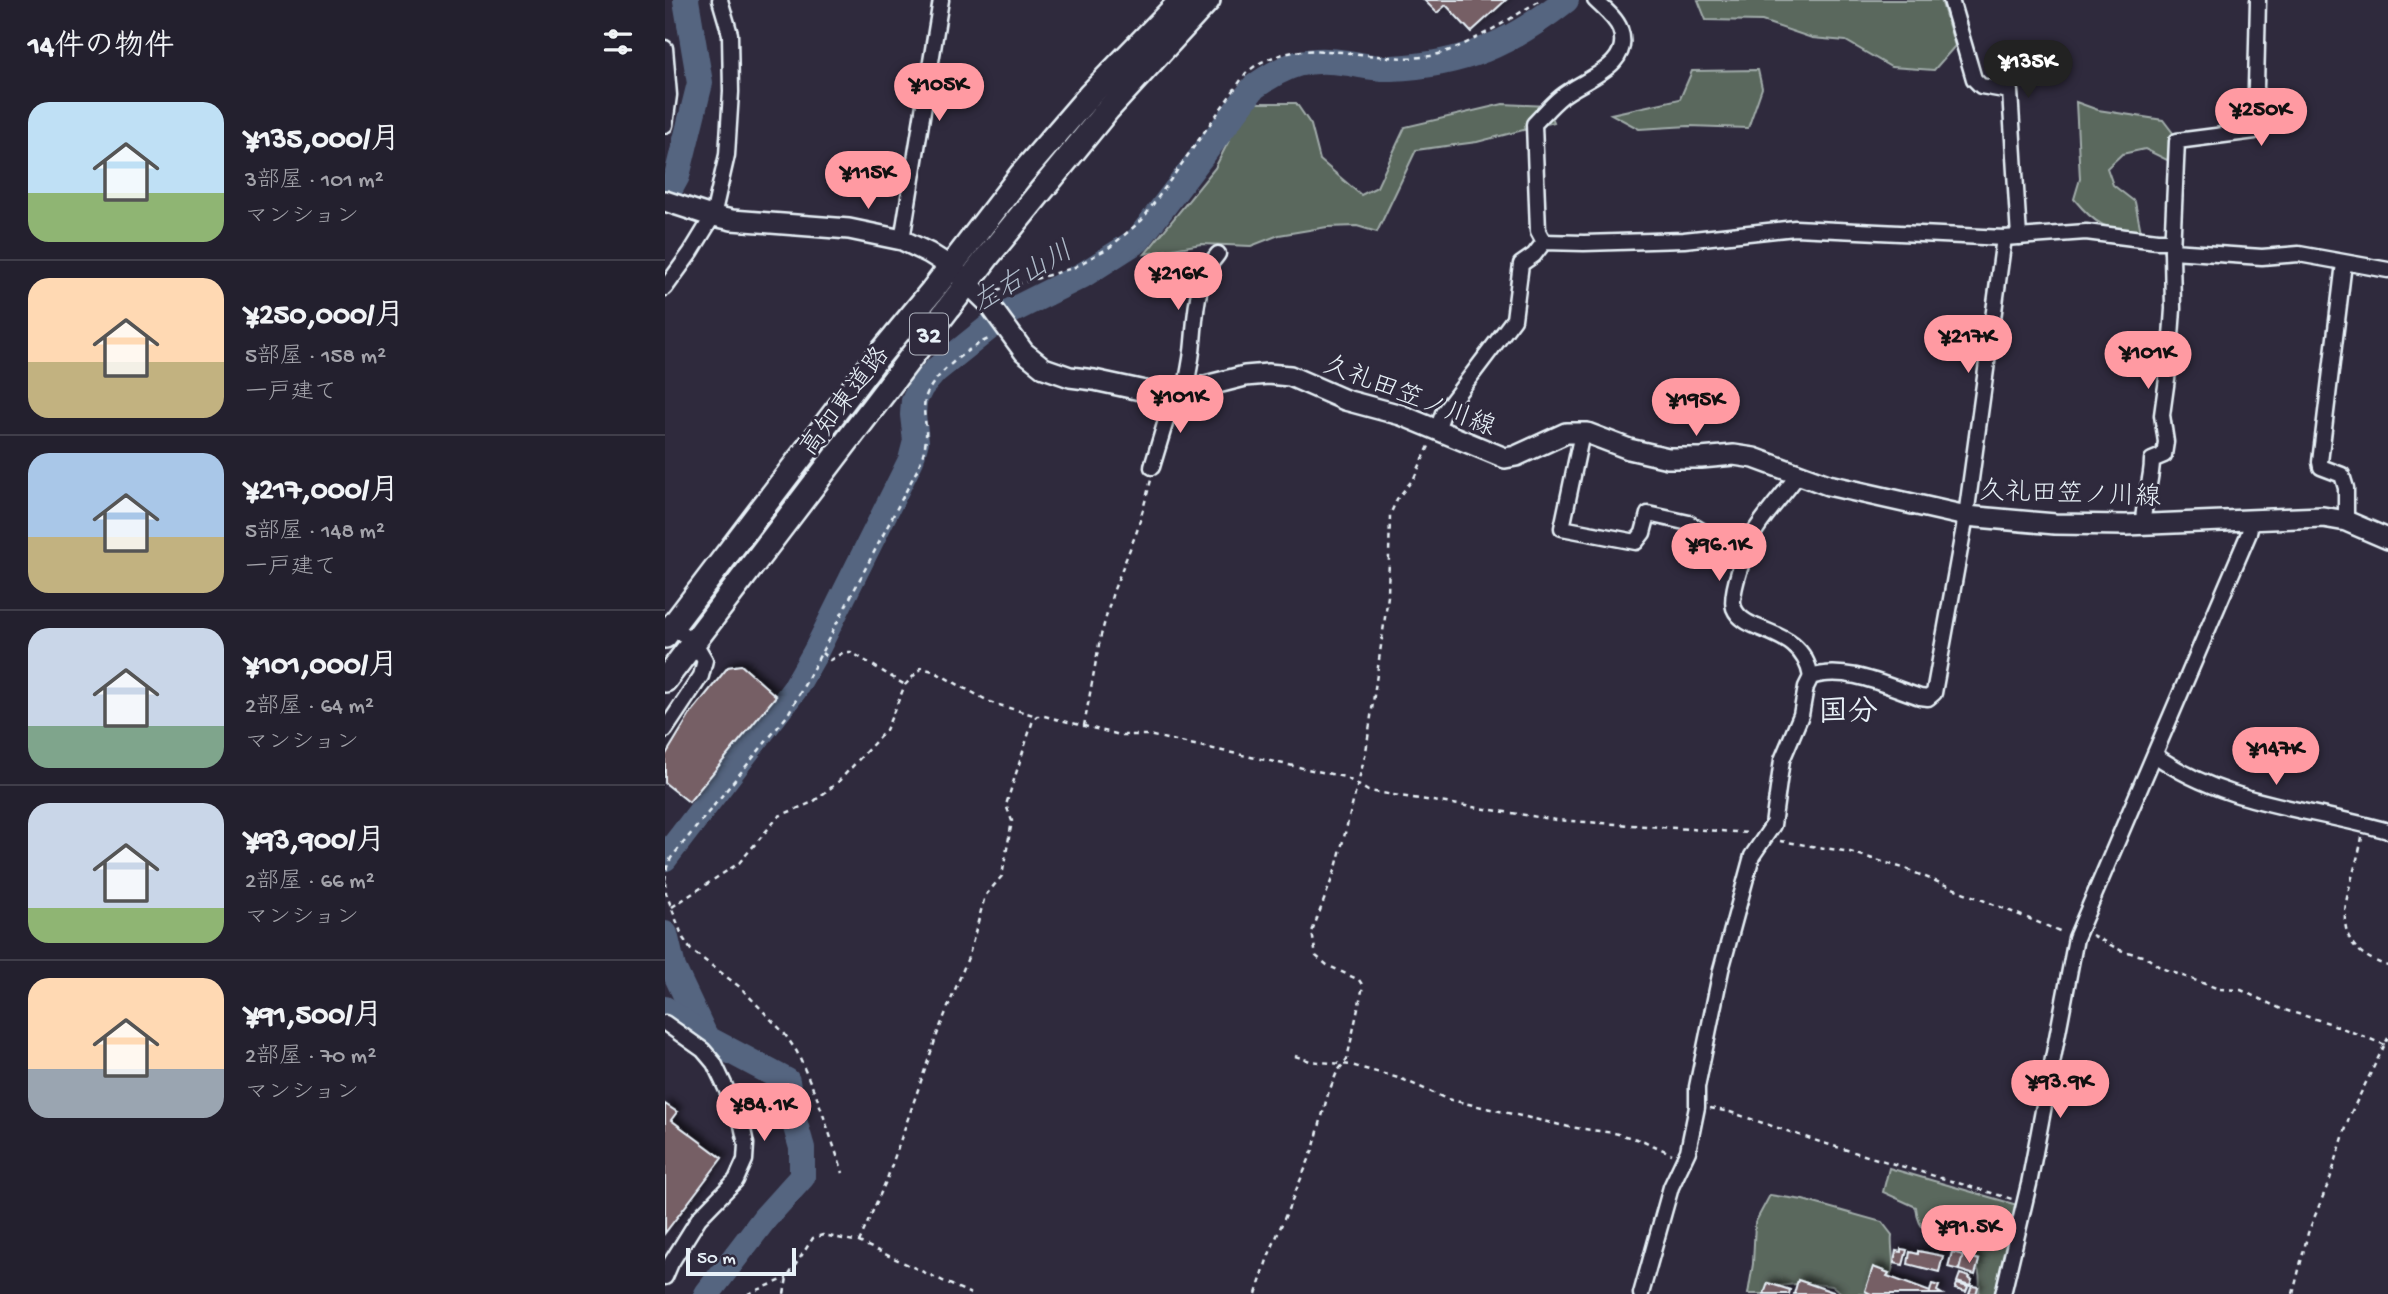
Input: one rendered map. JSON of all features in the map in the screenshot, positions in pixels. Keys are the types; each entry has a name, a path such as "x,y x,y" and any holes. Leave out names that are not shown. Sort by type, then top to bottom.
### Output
{"highway":[{"name":"高知東道路","path":"668,629 1021,175 1090,95 1182,0"},
{"name":"高知東道路","path":"665,680 979,294 1108,109 1208,0"}],"main road":[{"name":"久礼田笠ノ川線","path":"665,201 732,220 849,229 902,240 951,267 979,294 1024,352 1044,368 1070,377 1107,382 1151,393 1179,393 1245,376 1290,376 1345,400 1401,415 1505,458 1516,456 1566,433 1582,433 1629,449 1668,458 1734,455 1754,458 1798,475 1966,516 2055,524 2143,524 2323,517 2346,521 2388,539"}],"street":[{"path":"665,288 691,252 709,215 727,155 731,92 730,34 720,0"},
{"path":"902,240 941,0"},
{"path":"1544,242 1538,231 1534,124 1561,96 1606,71 1615,61 1621,47 1621,30 1618,24 1595,0"},
{"path":"1811,677 1837,674 1865,679 1920,697 1928,698 1934,693 2012,237 2010,91 1981,86 1974,79 1951,0"},
{"path":"2143,524 2143,504 2152,476 2152,460 2164,455 2166,442 2162,415 2173,309 2172,246 2177,141 2255,131 2258,0"},
{"path":"665,48 669,95 665,125"},
{"path":"1544,242 1684,240 1795,228 2012,237 2086,232 2262,257 2299,254 2388,270"},
{"path":"1437,430 1443,413 1514,319 1521,264 1534,255 1544,242"},
{"path":"1152,467 1193,345 1196,299 1209,264 1218,254"},
{"path":"2344,263 2320,462 2321,467 2342,475 2346,488 2346,521"},
{"path":"1582,433 1562,528 1636,542 1643,533 1648,514 1689,523 1747,551"},
{"path":"1641,1294 1671,1187 1688,1151 1697,1107 1697,1087 1720,970 1752,856 1773,825 1782,760 1801,715 1806,687 1811,677 1809,665 1791,643 1744,619 1734,609 1738,576 1754,532 1798,475"},
{"path":"2003,1294 2025,1203 2078,933 2249,533 2251,520"},
{"path":"665,730 701,676 705,660 694,642 668,629"},
{"path":"2155,755 2171,766 2222,791 2388,831"},
{"path":"665,1023 703,1050 714,1063 741,1120 746,1144 745,1160 736,1180 699,1218 665,1277"}],"path":[{"path":"979,294 1073,268 1110,247 1142,220 1246,73 1264,61 1294,52 1328,51 1407,58 1433,55 1467,41 1541,0"},
{"path":"843,1173 818,1100 797,1052 784,1033 740,987 691,950 683,938 666,893 665,881 671,858 787,716 822,653 925,450 925,396 930,387 975,344 1009,332"},
{"path":"1256,1294 1268,1257 1313,1150 1328,1094 1337,1072 1347,1059 1363,986 1359,980 1327,965 1316,956 1312,932 1336,868 1366,752 1388,596 1391,515 1397,499 1414,478 1437,430"},
{"path":"1084,726 1100,639 1112,592 1145,507 1152,467"},
{"path":"822,653 829,660 844,652 851,652 905,685"},
{"path":"672,907 739,863 779,816 813,802 838,782 886,730 905,685 916,672 927,668 992,703 1037,716 1120,735 1148,735 1345,777 1368,791 1557,820 1747,832 1762,838 1850,852 1903,868 2120,950 2146,957 2161,968 2219,989 2241,990 2280,1009 2329,1023 2387,1045"},
{"path":"859,1242 887,1179 938,1032 969,955 985,896 1002,876 1012,821 1006,805 1018,760 1037,716"},
{"path":"2364,824 2347,897 2347,937 2354,948 2371,961 2388,966"},
{"path":"2293,1294 2308,1233 2330,1179 2350,1115 2387,1045 2388,1038"},
{"path":"1295,1056 1310,1062 1343,1064 1402,1079 1447,1099 1569,1127 1614,1133 1644,1141 1684,1159"},
{"path":"1697,1107 1730,1112 1820,1142 2025,1203"},
{"path":"785,1294 787,1278 813,1238 823,1235 859,1242 971,1294"},
{"path":"748,1294 787,1278"}],"green space":[{"path":"1698,0 1941,0 1955,46 1934,70 1891,67 1846,41 1812,38 1762,21 1706,20"},
{"path":"1758,70 1762,88 1748,128 1689,126 1639,129 1611,114 1680,99 1692,71"},
{"path":"2076,102 2098,110 2163,120 2173,133 2173,163 2145,149 2122,154 2107,168 2113,185 2135,202 2141,232 2103,225 2074,199 2080,179"},
{"path":"1248,103 1296,103 1311,125 1320,160 1361,195 1377,187 1405,127 1503,104 1548,106 1554,122 1477,142 1416,150 1377,232 1357,226 1327,227 1279,235 1251,246 1201,244 1145,254 1215,168"},
{"path":"1889,1168 2017,1205 1995,1294 1979,1294 1979,1271 1973,1257 1964,1249 1929,1235 1920,1224 1916,1207 1883,1192"},
{"path":"1770,1195 1803,1200 1882,1222 1892,1235 1893,1268 1889,1277 1872,1294 1843,1294 1832,1286 1805,1283 1779,1286 1775,1294 1748,1294 1755,1223"}],"building":[{"path":"1424,0 1506,0 1471,32 1446,5 1437,13"},
{"path":"741,665 776,696 689,802 665,783 665,756 691,713 728,667"},
{"path":"665,1104 677,1112 671,1120 722,1158 665,1233"},
{"path":"1901,1249 1907,1250 1903,1265 1894,1263 1896,1251 1901,1252"},
{"path":"1918,1251 1943,1256 1939,1272 1908,1264 1910,1252 1918,1254"},
{"path":"1952,1252 1963,1255 1959,1270 1948,1267"},
{"path":"1963,1255 1979,1260 1975,1275 1959,1270"},
{"path":"1873,1267 1889,1273 1887,1276 1930,1292 1932,1284 1939,1286 1937,1291 1942,1294 1871,1294 1865,1291"},
{"path":"1960,1274 1970,1277 1970,1286 1957,1282"},
{"path":"1798,1280 1839,1294 1794,1294"},
{"path":"1768,1283 1790,1290 1789,1294 1764,1294"},
{"path":"1957,1284 1968,1287 1966,1292 1955,1289"},
{"path":"1972,1286 1978,1287 1976,1294 1969,1294"}],"waterway":[{"path":"665,198 677,176 700,83 686,0"},
{"name":"左右山川","path":"665,858 794,690 815,653 911,460 916,441 914,401 921,387 936,370 1007,313 1083,275 1138,240 1254,87 1287,67 1309,61 1334,61 1391,68 1463,57 1525,29 1566,0"},
{"name":"左右山川","path":"665,934 673,968 705,1036"},
{"path":"665,1009 706,1038 787,1081 791,1110 802,1148 802,1177 765,1218 707,1294"}],"district":[{"name":"国分","path":"1848,710"}]}
